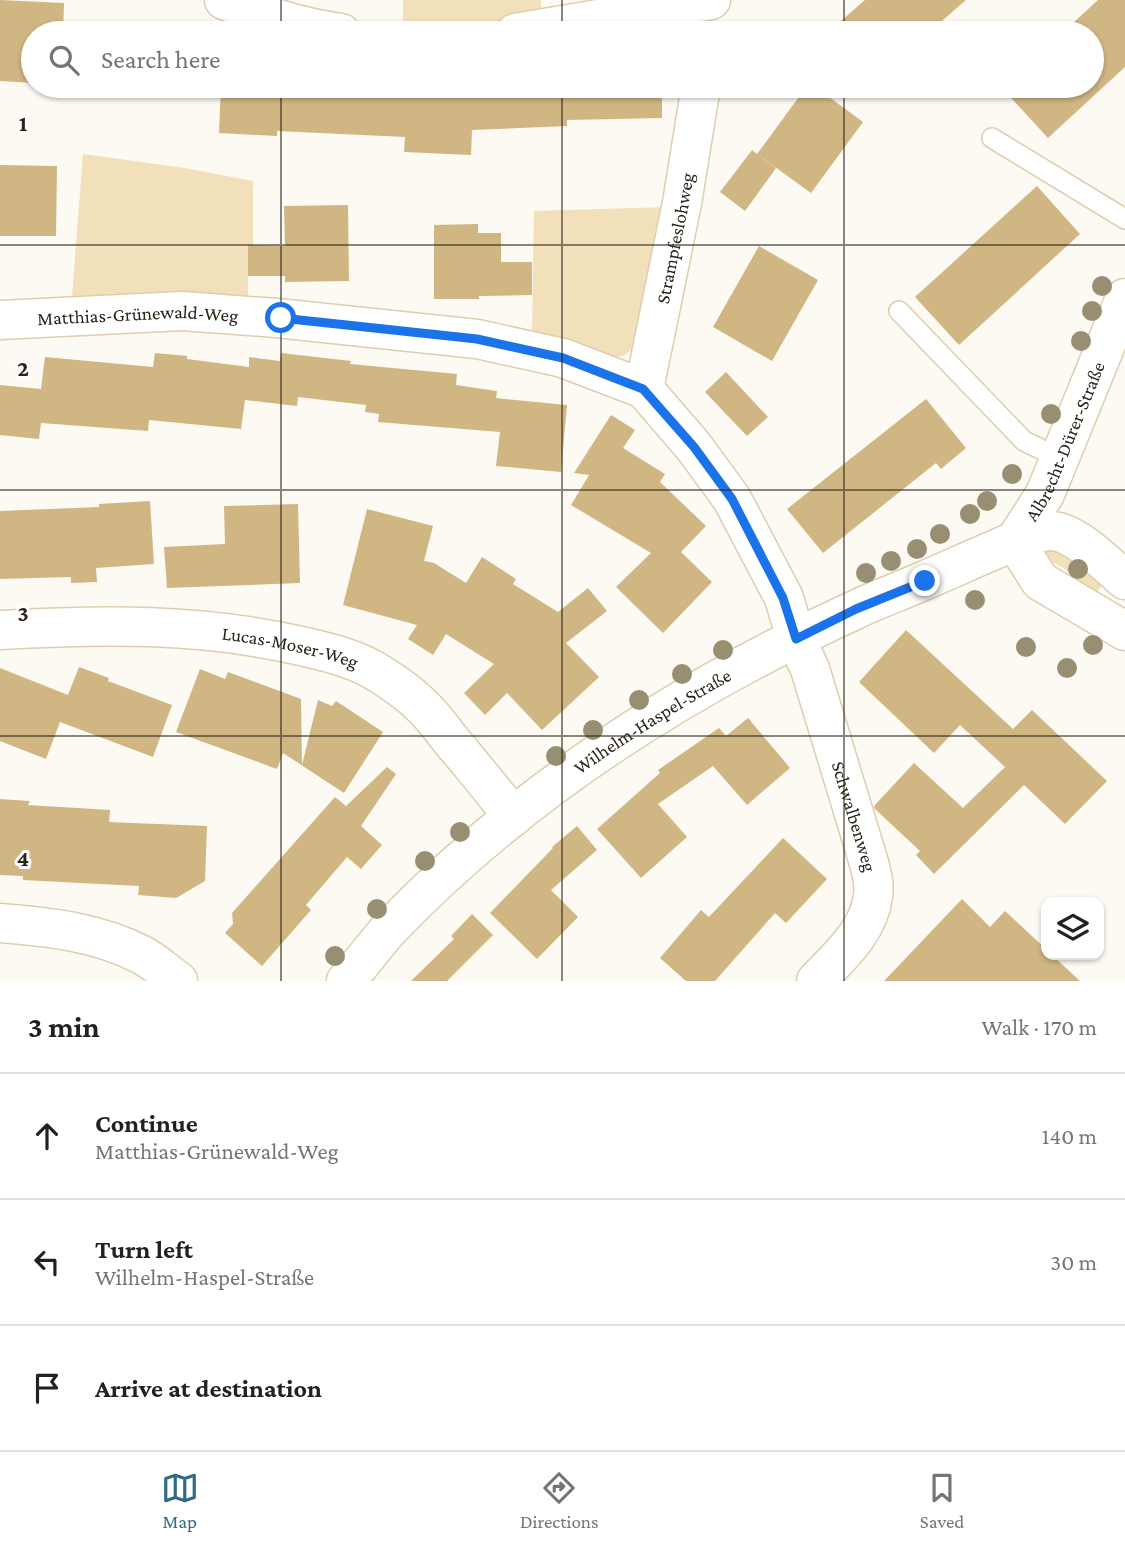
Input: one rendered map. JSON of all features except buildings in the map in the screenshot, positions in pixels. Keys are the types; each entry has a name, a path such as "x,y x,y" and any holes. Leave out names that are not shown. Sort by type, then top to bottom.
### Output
{"street":[{"path":"224,0 281,21"},
{"path":"587,21 713,0 710,21"},
{"name":"Strampfeslohweg","path":"643,389 682,203 699,98"},
{"name":"Albrecht-Dürer-Straße","path":"1015,541 1041,502 1125,298"},
{"name":"Matthias-Grünewald-Weg","path":"0,320 182,312 277,317 477,339 563,358 643,389 694,447 732,499 783,598 796,639"},
{"name":"Wilhelm-Haspel-Straße","path":"346,981 389,930 447,873 513,817 586,761 664,710 796,639 856,609 1015,541 1052,531 1069,535 1125,580"},
{"path":"1015,541 1040,581 1125,632"},
{"name":"Lucas-Moser-Weg","path":"0,630 87,625 213,630 261,636 356,662 379,673 426,710 490,785 513,817"},
{"name":"Schwalbenweg","path":"796,639 810,669 866,850 874,895 868,917 847,949 816,981"},
{"path":"0,923 73,931 99,938 143,956 177,981"}],"lane":[{"path":"992,138 1125,219"},
{"path":"900,311 1024,441 1059,458"}],"shaded area":[{"path":"403,0 541,0 541,15 505,21 403,21"},
{"path":"83,154 185,168 253,181 253,246 248,246 248,299 72,296"},
{"path":"667,207 635,347 623,356 606,359 532,333 534,211"},
{"path":"1041,543 1047,544 1105,582 1096,593 1062,567 1042,557"}],"route":[{"path":"281,318 477,339 563,358 643,389 694,447 732,499 783,598 796,639 856,609 925,581"}]}
